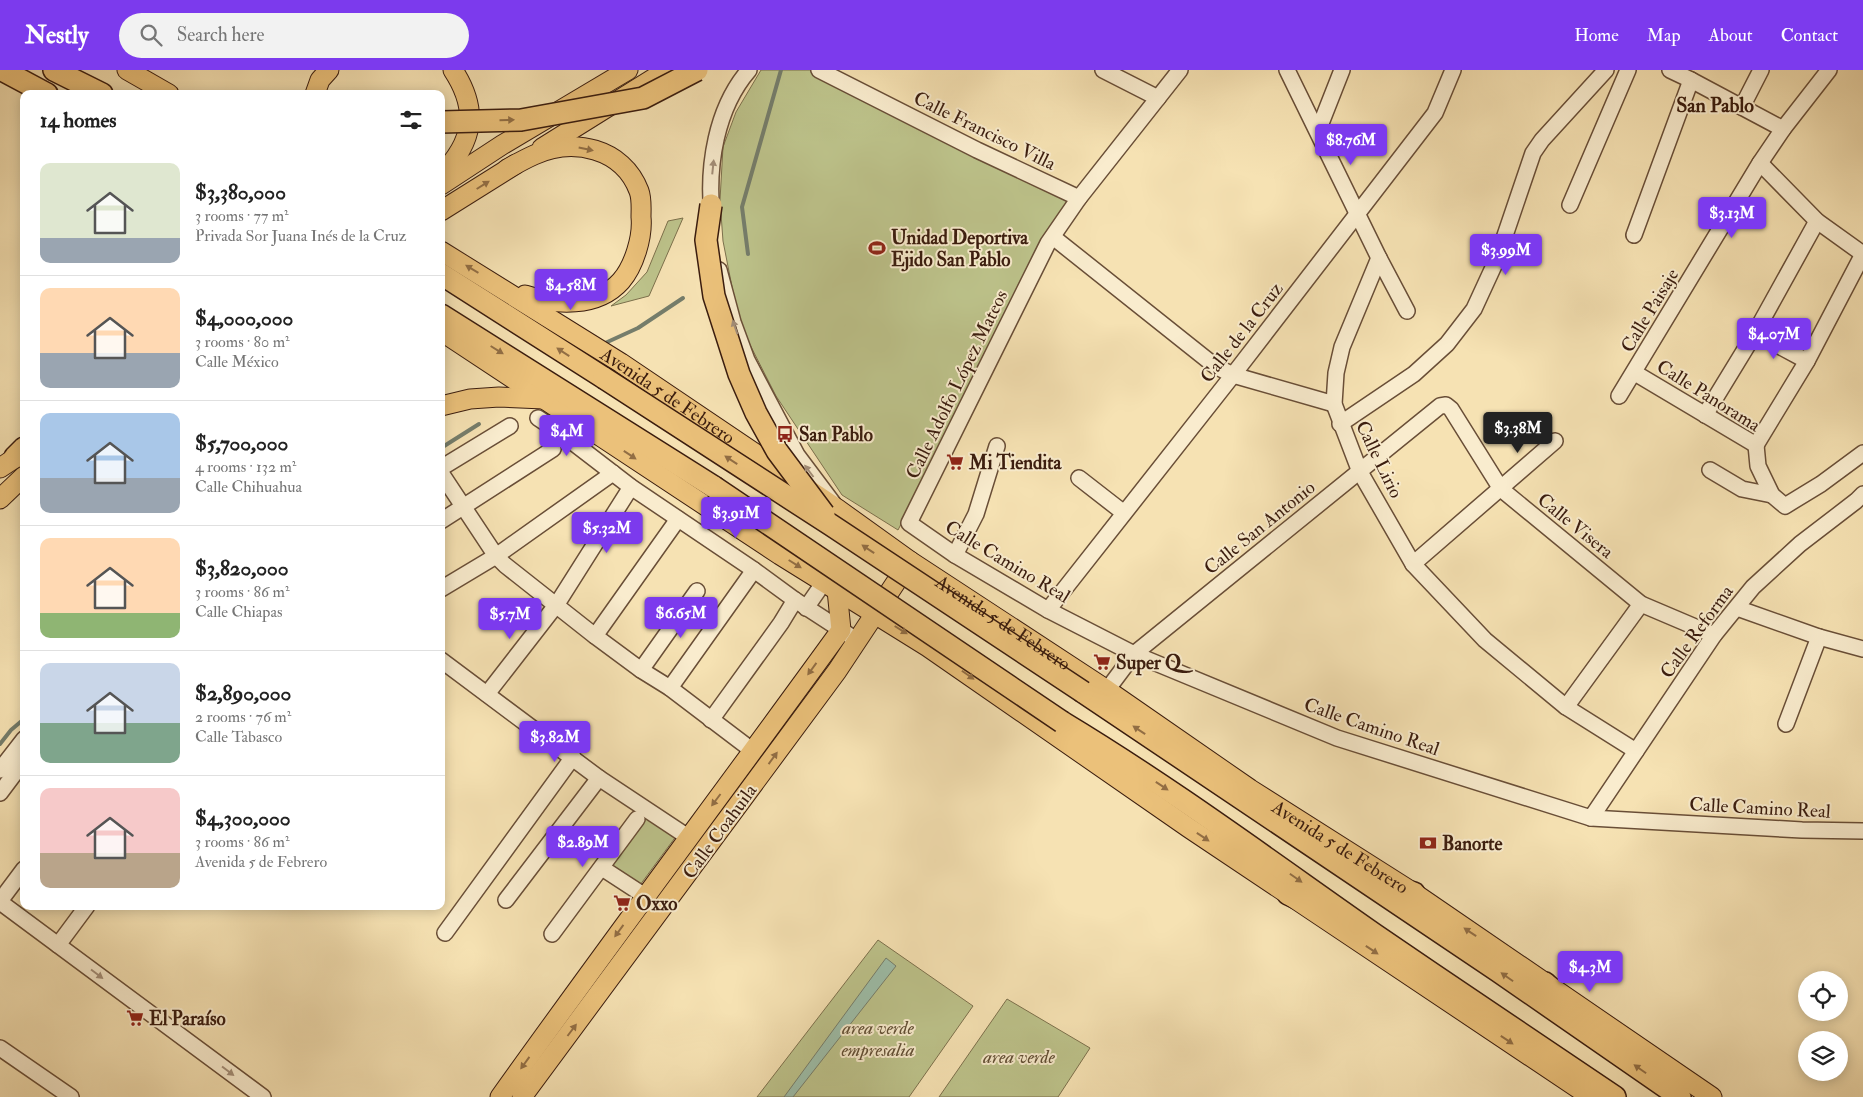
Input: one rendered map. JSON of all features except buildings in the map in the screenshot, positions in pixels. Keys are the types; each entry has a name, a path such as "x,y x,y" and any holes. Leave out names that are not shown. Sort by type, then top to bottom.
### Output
{"highway":[{"path":"54,70 94,90"},
{"path":"76,70 112,90"},
{"path":"445,122 521,120 643,98 697,70"},
{"path":"6,72 22,90"},
{"path":"6,72 40,90"},
{"path":"711,205 706,240 714,296 739,374 756,413 777,451 835,517"},
{"name":"Avenida 5 de Febrero","path":"445,277 604,378 835,517 1083,692 1498,971 1680,1097"},
{"path":"445,318 714,487 1062,722 1113,753 1246,843 1375,934 1615,1097"},
{"path":"1356,876 1414,893"},
{"path":"1288,894 1375,934"},
{"path":"1545,983 1614,1051"},
{"path":"1572,1068 1603,1097"}],"main road":[{"path":"127,70 162,90"},
{"path":"316,90 320,80 328,70"},
{"path":"445,170 463,148 468,131 470,106 462,84 453,70"},
{"path":"445,182 502,145 628,70"},
{"path":"445,208 667,70"},
{"path":"502,288 541,301 575,303 600,296 621,282 635,256 642,227 640,192 628,170 606,153 575,146 555,149 535,154 507,169"},
{"name":"Avenida 5 de Febrero","path":"445,253 621,362 835,517 910,560 1107,690 1250,789 1414,893 1712,1097"},
{"path":"445,334 780,555 928,647 1106,771 1590,1097"},
{"path":"445,405 470,399 499,397 546,400"},
{"path":"0,499 17,460"},
{"name":"Calle Coahuila","path":"522,1097 858,641 910,560"},
{"path":"831,586 841,630"},
{"name":"Calle Coahuila","path":"500,1097 644,896 841,630"}],"street":[{"path":"711,205 712,171 725,106 749,70"},
{"name":"Calle Francisco Villa","path":"819,70 977,150 1079,198"},
{"path":"1102,70 1158,98"},
{"name":"Calle Adolfo López Mateos","path":"909,524 1053,237 1079,198 1180,70"},
{"path":"1287,70 1407,311"},
{"path":"1318,131 1342,70"},
{"name":"Calle de la Cruz","path":"1048,610 1233,375 1435,113 1453,70"},
{"path":"1340,424 1414,374 1447,344 1474,309 1497,259 1533,153 1542,140 1606,70"},
{"path":"1570,205 1628,70"},
{"path":"1670,70 1783,129"},
{"path":"1742,107 1761,70"},
{"name":"Calle Paisaje","path":"1619,396 1635,373 1760,163 1783,129 1829,70"},
{"path":"1634,235 1692,80"},
{"path":"1756,445 1807,361 1863,254 1817,221 1760,163"},
{"path":"1705,415 1755,333 1817,221"},
{"path":"1053,237 1215,366 1233,375 1334,404 1336,373 1342,347 1379,258"},
{"path":"1755,333 1807,361"},
{"name":"Calle Panorama","path":"1635,373 1756,445 1758,466 1772,495 1785,506 1821,484 1863,453"},
{"name":"Calle Lirio","path":"1334,404 1340,424 1360,472 1413,564 1485,640 1566,707 1636,751"},
{"name":"Calle San Antonio","path":"1107,690 1134,654 1440,406 1446,405"},
{"name":"Calle Visera","path":"1446,405 1451,409 1501,489 1641,604 1714,635"},
{"path":"538,418 631,487 858,641"},
{"path":"445,466 510,426"},
{"path":"1413,564 1556,442"},
{"path":"955,554 976,514 996,446"},
{"path":"445,518 553,449"},
{"path":"1710,470 1742,488 1772,495"},
{"path":"445,587 496,556 613,473"},
{"path":"1079,478 1124,512"},
{"path":"445,479 496,556 595,636 641,670 670,688 753,751"},
{"path":"487,694 557,604 631,487"},
{"name":"Calle Reforma","path":"1591,818 1714,635 1753,587 1788,555 1863,494"},
{"path":"595,636 678,519"},
{"name":"Calle Camino Real","path":"909,524 1048,610 1134,654 1336,738 1591,818 1802,830 1863,831"},
{"path":"670,688 754,570"},
{"path":"711,720 781,623 801,604 831,586"},
{"path":"641,670 697,591"},
{"path":"1566,707 1641,604"},
{"path":"1737,608 1819,637 1863,649"},
{"path":"1786,724 1819,637"},
{"path":"445,663 599,778 688,837"},
{"path":"0,770 20,744"},
{"path":"445,933 573,757"},
{"path":"0,793 20,766"},
{"path":"506,900 599,778"},
{"path":"552,934 637,819"},
{"path":"602,868 644,896"},
{"path":"20,874 0,901 263,1097"},
{"path":"58,945 84,910"},
{"path":"0,1048 71,1097"}],"green space":[{"path":"761,70 832,70 1068,199 898,530 842,495 776,396 744,333 734,297 723,241 720,200 723,147 736,112"},
{"path":"683,218 649,296 611,306 626,295 647,272 668,221"},
{"path":"644,813 677,835 640,885 608,862"},
{"name":"area verde empresalia","path":"878,940 973,1006 909,1097 757,1097"},
{"name":"area verde","path":"1007,999 1090,1048 1058,1097 939,1097"}],"shaded area":[{"path":"886,958 896,966 793,1097 784,1097"}],"waterway":[{"path":"748,254 742,207 781,70"},
{"path":"603,344 638,328 683,298"},
{"path":"445,445 479,424"},
{"path":"0,744 20,722"}],"place":[{"name":"Unidad Deportiva Ejido San Pablo","path":"877,248"},
{"name":"San Pablo","path":"785,434"},
{"name":"Mi Tiendita","path":"955,462"},
{"name":"Super Q","path":"1102,662"},
{"name":"Banorte","path":"1428,843"},
{"name":"Oxxo","path":"622,903"},
{"name":"El Paraíso","path":"135,1018"}],"district":[{"name":"San Pablo","path":"1715,105"}]}
